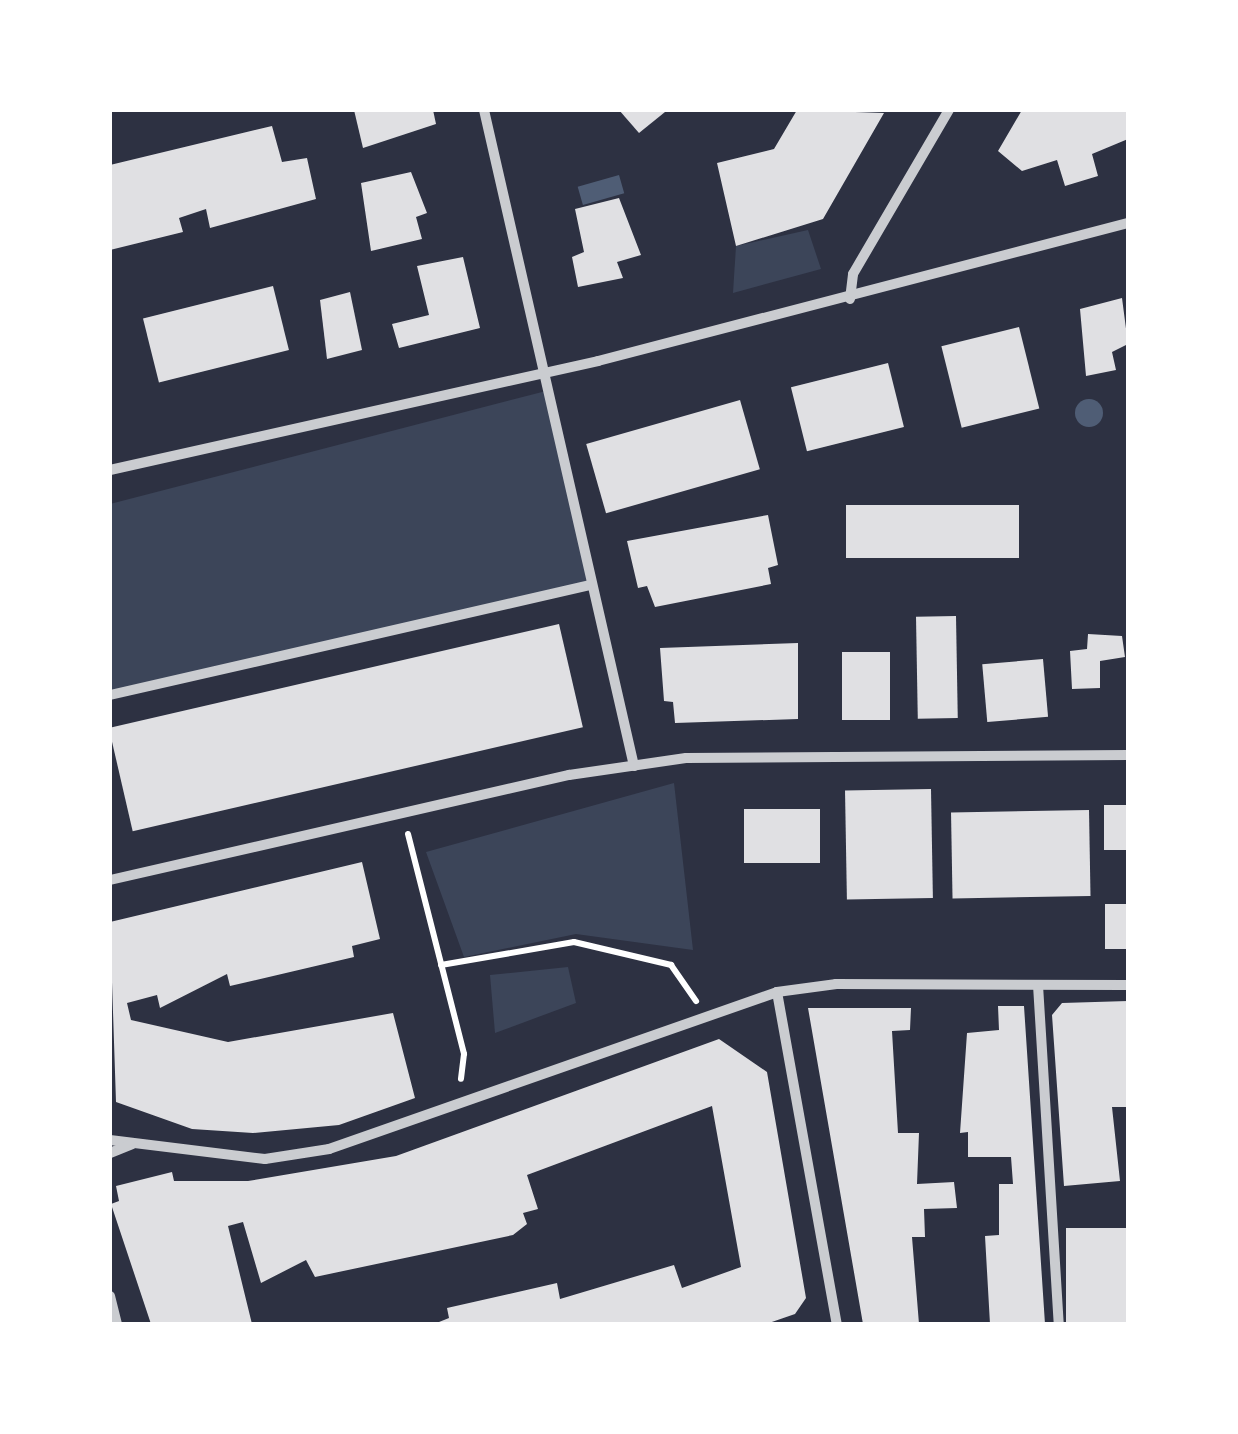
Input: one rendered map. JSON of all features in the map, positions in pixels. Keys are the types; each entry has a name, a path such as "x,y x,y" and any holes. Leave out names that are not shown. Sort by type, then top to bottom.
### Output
{"street":[{"path":"484,110 634,766"},
{"path":"850,299 853,274 949,110"},
{"path":"110,470 542,374 850,299 1128,223"},
{"path":"110,694 590,584"},
{"path":"110,880 403,813 634,766 879,754 1128,756"},
{"path":"1038,985 1059,1324"},
{"path":"110,1140 265,1159 458,1109 777,992 1128,985"},
{"path":"777,992 837,1324"},
{"path":"110,1152 132,1144"},
{"path":"110,1296 117,1324"}],"path":[{"path":"403,813 464,1054 458,1109"},
{"path":"441,965 574,942 671,965 708,1018"}],"shaded area":[{"path":"619,175 624,193 583,205 578,187"},
{"path":"808,230 821,269 733,293 736,246"},
{"path":"546,391 590,585 110,695 110,504"},
{"path":"1089,399 1099,403 1103,413 1099,423 1089,427 1079,423 1075,413 1079,403"},
{"path":"674,783 693,950 576,934 464,957 426,852"},
{"path":"568,967 576,1003 495,1033 490,975"}],"building":[{"path":"354,110 433,110 436,124 363,148"},
{"path":"619,110 663,110 665,112 639,133"},
{"path":"797,110 884,113 823,219 736,246 717,163 774,149"},
{"path":"1022,110 1128,110 1128,139 1092,154 1098,176 1065,186 1057,160 1022,171 998,151"},
{"path":"272,126 282,162 307,158 316,199 210,228 206,209 179,218 183,232 110,250 110,165"},
{"path":"411,172 427,213 416,217 422,239 371,251 361,183"},
{"path":"619,198 641,255 617,262 623,278 578,287 572,257 584,252 575,209"},
{"path":"463,257 480,328 399,348 392,324 429,315 417,266"},
{"path":"273,286 289,350 159,382 143,318"},
{"path":"350,292 362,350 327,359 320,300"},
{"path":"1122,298 1128,344 1112,352 1116,370 1086,376 1080,309"},
{"path":"1019,327 1039,409 962,428 941,346"},
{"path":"888,363 904,427 807,451 791,387"},
{"path":"740,400 760,469 606,513 586,444"},
{"path":"846,505 1019,505 1019,558 846,558"},
{"path":"768,515 778,565 768,568 771,584 655,607 647,586 638,588 627,541"},
{"path":"956,616 958,718 918,719 916,617"},
{"path":"559,624 583,727 133,831 110,728"},
{"path":"1088,634 1122,636 1125,657 1100,661 1100,688 1072,689 1070,651 1087,649"},
{"path":"798,643 798,719 675,723 673,702 664,701 660,648"},
{"path":"842,652 890,652 890,720 842,720"},
{"path":"1043,659 1048,717 987,722 982,664"},
{"path":"931,789 933,898 847,899 845,791"},
{"path":"1104,805 1128,805 1128,850 1104,850"},
{"path":"744,809 820,809 820,863 744,863"},
{"path":"1089,810 1091,896 953,898 951,812"},
{"path":"362,862 380,939 352,946 354,957 230,986 227,974 160,1008 157,995 127,1003 131,1020 228,1042 393,1013 415,1098 339,1125 253,1133 192,1129 116,1102 110,922"},
{"path":"1105,904 1128,904 1128,949 1105,949"},
{"path":"1128,1001 1128,1107 1112,1107 1120,1181 1064,1186 1052,1015 1062,1003"},
{"path":"998,1006 1024,1006 1045,1324 990,1324 985,1236 999,1235 999,1184 1013,1184 1011,1157 968,1157 968,1132 960,1133 967,1033 999,1030"},
{"path":"808,1008 911,1008 910,1030 892,1031 898,1133 919,1133 917,1184 954,1182 957,1208 924,1209 925,1237 912,1237 919,1324 863,1324"},
{"path":"719,1039 767,1072 806,1298 795,1314 766,1324 434,1324 449,1318 447,1308 557,1283 560,1299 674,1265 682,1288 741,1267 712,1106 527,1175 538,1209 523,1213 527,1224 513,1235 315,1277 306,1260 261,1283 243,1222 228,1226 252,1324 151,1324 111,1204 119,1201 116,1186 172,1172 174,1181 248,1181 396,1156"},
{"path":"1066,1228 1128,1228 1128,1324 1066,1324"}]}
